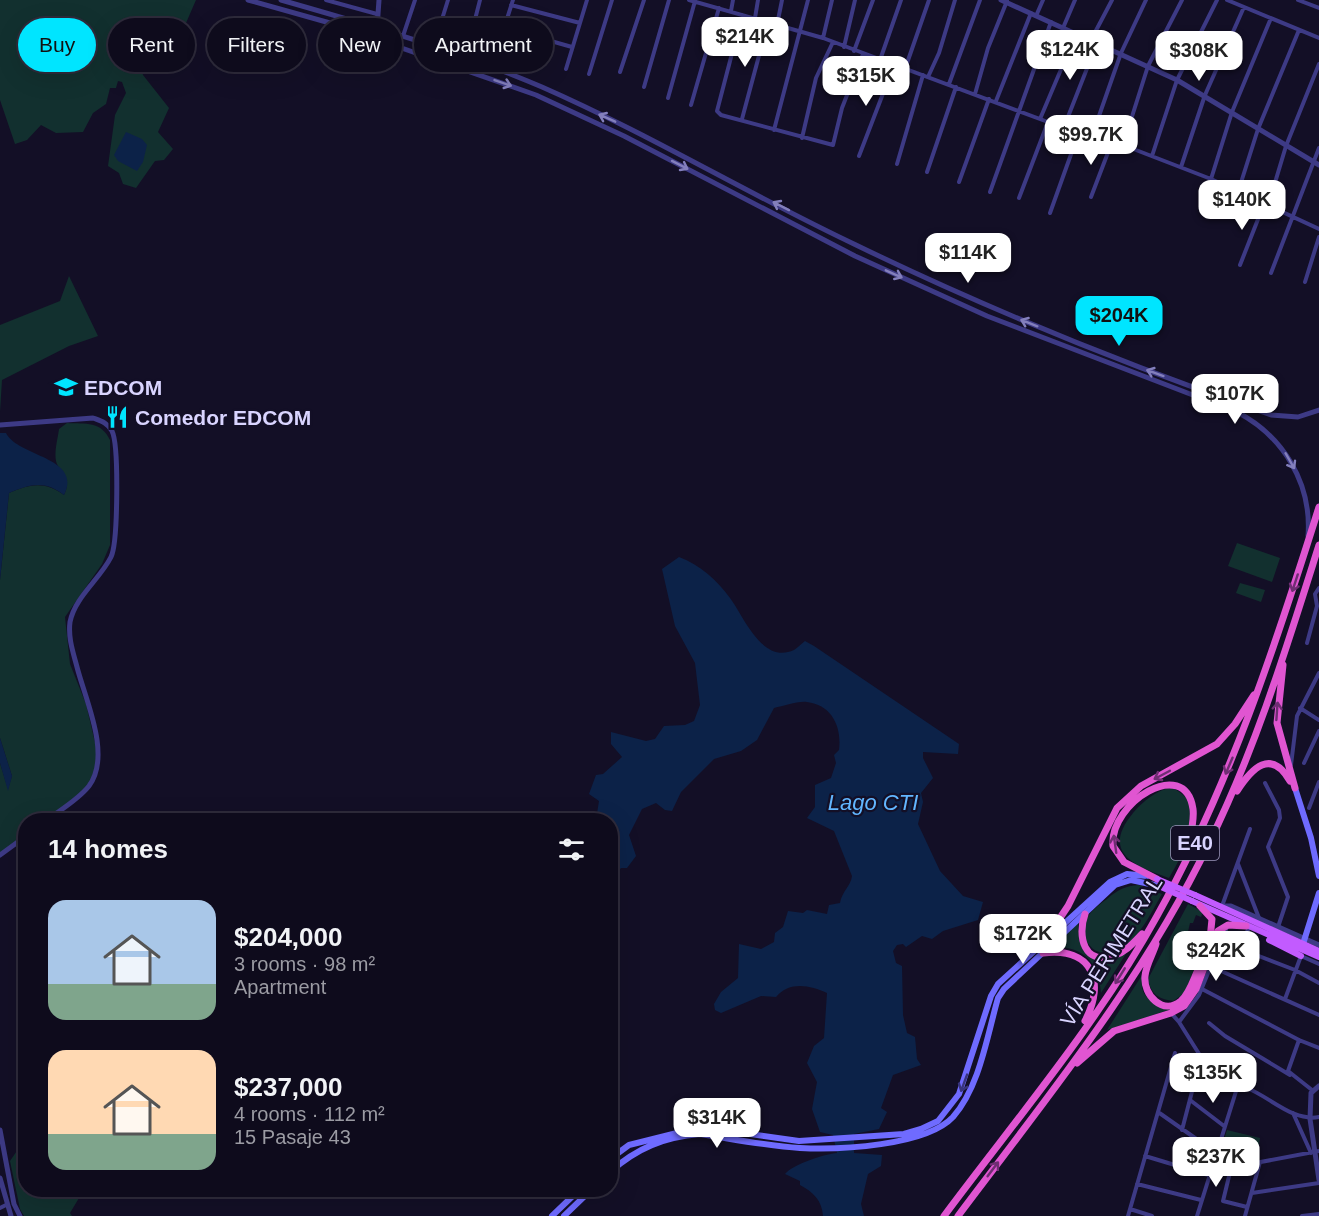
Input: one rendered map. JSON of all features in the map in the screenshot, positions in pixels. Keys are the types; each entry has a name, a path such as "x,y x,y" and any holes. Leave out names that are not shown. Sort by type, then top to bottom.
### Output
{"highway":[{"name":"VÍA PERIMETRAL","path":"944,1216 1072,1046 1157,916 1214,801 1263,680 1319,507"},
{"name":"VÍA PERIMETRAL","path":"958,1216 1051,1092 1124,990 1160,934 1226,808 1254,740 1319,545"},
{"path":"1285,651 1276,723 1295,788"},
{"path":"1044,942 1068,906 1117,808 1141,786 1221,740 1235,724 1263,680"},
{"path":"1226,808 1244,780 1260,765 1276,765 1286,774 1295,788"},
{"path":"1158,882 1121,860 1114,850 1113,840 1117,822 1127,808 1143,793 1154,787 1166,785 1176,787 1191,803 1193,820 1184,863"},
{"path":"1160,934 1147,968 1145,982 1154,1000 1168,1006 1178,1003 1185,996 1211,936 1212,919 1200,906"},
{"path":"1085,914 1080,932 1083,944 1094,954 1107,957 1118,954 1130,946 1157,916"},
{"path":"1051,1092 1086,1053 1108,1035 1171,1013 1186,1004 1192,996 1215,936 1221,928 1228,925 1249,927"},
{"path":"1043,953 1064,951 1075,956 1088,965 1094,978 1095,994 1091,1010 1072,1046"}],"main road":[{"path":"1295,788 1311,838 1319,876"},
{"path":"618,1153 629,1144 701,1127 799,1141 904,1134 938,1121 959,1094 991,996 1031,958 1044,942 1115,878 1134,874 1158,882 1304,941 1319,951"},
{"path":"1031,958 1043,953 1122,882 1139,880 1158,882"},
{"path":"1304,941 1319,893"},
{"path":"1193,898 1200,906 1319,957"},
{"path":"1249,927 1301,956"},
{"path":"618,1166 640,1149 684,1136 700,1134 799,1148 918,1138 942,1127 966,1099 998,998 1012,976"},
{"path":"972,1058 980,1060"},
{"path":"552,1216 572,1197"},
{"path":"564,1216 584,1197"}],"street":[{"path":"248,0 330,23 536,95 624,136 841,249 987,316 1093,359 1237,412 1265,430 1287,456 1298,476 1309,523 1305,550"},
{"path":"281,0 343,18"},
{"path":"326,0 377,14"},
{"path":"377,18 380,0"},
{"path":"415,0 403,37 540,87 627,127 845,240 990,307 1096,351 1271,415 1298,417 1319,410"},
{"path":"442,18 448,0"},
{"path":"475,18 480,0"},
{"path":"566,69 586,0"},
{"path":"590,74 612,0"},
{"path":"620,72 644,0"},
{"path":"644,87 669,0"},
{"path":"731,11 733,0"},
{"path":"755,18 758,0"},
{"path":"777,25 782,0"},
{"path":"773,130 808,0"},
{"path":"823,38 832,0"},
{"path":"844,47 855,0"},
{"path":"854,51 873,0"},
{"path":"880,60 901,0"},
{"path":"905,69 929,0"},
{"path":"897,164 926,76 939,54 955,0"},
{"path":"949,84 980,0"},
{"path":"996,101 1042,0"},
{"path":"1064,28 1075,0"},
{"path":"1064,127 1094,41 1112,0"},
{"path":"1092,136 1121,53 1146,0"},
{"path":"1123,145 1148,66 1182,0"},
{"path":"1152,156 1177,80 1217,0"},
{"path":"1227,0 1319,38"},
{"path":"1298,0 1319,8"},
{"path":"668,98 692,1 705,2 823,38 1048,122 1123,145 1211,179 1319,229"},
{"path":"975,94 1005,1 1177,80 1316,164"},
{"path":"508,18 512,2 580,23"},
{"path":"1181,167 1205,95 1244,7"},
{"path":"691,105 719,8"},
{"path":"742,15 717,111 721,115 742,119 802,138 834,144 842,108 863,54"},
{"path":"1211,179 1232,112 1271,18"},
{"path":"742,119 768,22"},
{"path":"990,192 1051,22"},
{"path":"1238,192 1258,129 1299,30"},
{"path":"1040,119 1076,33"},
{"path":"553,42 572,47"},
{"path":"802,138 816,78 833,42"},
{"path":"1240,265 1266,205 1286,146 1319,64"},
{"path":"859,156 894,65"},
{"path":"1314,76 1319,79"},
{"path":"927,172 956,87"},
{"path":"959,182 989,99"},
{"path":"1019,198 1048,122"},
{"path":"1050,213 1079,132"},
{"path":"1091,197 1112,142"},
{"path":"1270,273 1316,164 1319,148"},
{"path":"1305,282 1319,237"},
{"path":"1131,373 1134,365"},
{"path":"0,425 93,418 107,425 114,439 117,528 114,549 104,569 76,607 70,624 70,641 97,738 96,767 90,785 56,813"},
{"path":"1307,643 1317,606 1316,594 1319,588"},
{"path":"1291,775 1293,736 1300,708 1319,673"},
{"path":"1300,708 1319,720"},
{"path":"1304,763 1319,731"},
{"path":"1309,808 1319,782"},
{"path":"1265,783 1280,810 1280,818 1268,847 1288,897 1278,927"},
{"path":"1250,829 1220,906 1231,906 1304,941 1319,945"},
{"path":"1311,838 1319,836"},
{"path":"0,855 18,842"},
{"path":"1238,863 1259,918"},
{"path":"1179,1022 1191,1010 1202,989 1228,925"},
{"path":"1240,949 1249,927"},
{"path":"1220,941 1295,970 1319,983"},
{"path":"1285,999 1301,956 1319,964"},
{"path":"1210,966 1319,1015"},
{"path":"1202,989 1299,1041 1319,1048"},
{"path":"1171,1013 1200,1052 1201,1059 1182,1130"},
{"path":"1209,1023 1225,1036 1315,1088 1310,1119 1319,1181 1252,1193"},
{"path":"1290,1075 1288,1067 1299,1041"},
{"path":"1128,1216 1175,1053"},
{"path":"1197,1078 1238,1084 1293,1113 1310,1119 1319,1117"},
{"path":"1197,1216 1208,1174 1238,1084"},
{"path":"1190,1100 1224,1126"},
{"path":"1158,1112 1215,1155 1233,1164 1260,1162 1315,1152"},
{"path":"1293,1113 1315,1152"},
{"path":"0,1130 3,1166 18,1213 10,1215 0,1178"},
{"path":"1145,1156 1208,1174"},
{"path":"1245,1216 1260,1162"},
{"path":"1233,1164 1223,1201 1247,1207"},
{"path":"1137,1184 1201,1200"},
{"path":"0,1208 6,1205"},
{"path":"1130,1209 1152,1216"},
{"path":"1302,1216 1319,1214"}],"green space":[{"path":"0,0 196,0 188,18 108,18 108,72 142,72 169,108 158,132 173,149 164,160 155,161 136,188 123,184 119,173 108,166 115,115 126,93 122,82 118,81 116,88 110,88 106,104 93,113 83,132 56,133 41,125 27,140 15,144 0,100"},
{"path":"69,276 98,336 69,346 2,380 0,412 0,325 60,301"},
{"path":"67,423 92,425 102,429 110,440 110,545 102,564 65,617 70,664 86,704 97,751 96,767 90,785 56,813 18,813 18,841 0,854 0,763 8,789 12,776 0,738 0,580 9,493 37,485 64,495 67,486 56,460 59,429"},
{"path":"1237,543 1280,558 1272,582 1228,566"},
{"path":"1240,583 1265,590 1261,602 1236,593"},
{"path":"1171,787 1187,800 1190,806 1191,824 1186,844 1169,878 1133,862 1121,848 1120,838 1124,826 1141,804"},
{"path":"1139,885 1162,894 1134,938 1113,953 1106,954 1093,949 1085,938 1084,930 1089,915 1118,891"},
{"path":"1188,904 1203,912 1201,917 1196,915 1193,923 1190,923 1187,936 1193,939 1189,960 1196,964 1185,993 1173,1001 1159,997 1153,992 1148,979"},
{"path":"1078,922 1080,942 1093,956 1115,958 1129,949 1101,993 1097,973 1088,958 1064,947 1053,947"},
{"path":"1144,972 1142,989 1145,995 1162,1005 1178,1007 1107,1030"},
{"path":"1227,1130 1260,1138 1257,1157 1234,1160 1224,1156 1221,1149"},
{"path":"18,1149 18,1197 80,1197 70,1213 72,1216 24,1216 20,1209 10,1161"}],"water":[{"path":"126,132 142,139 147,145 143,162 137,171 118,161 114,155"},
{"path":"0,433 6,433 13,441 57,465 65,473 67,482 64,495 44,485 24,487 9,493 0,580"},
{"name":"Lago CTI","path":"679,557 687,560 720,585 763,645 772,651 783,653 794,650 805,641 959,744 958,754 923,752 923,758 933,778 921,793 923,802 918,824 940,871 963,896 983,902 978,920 943,931 932,939 922,936 906,947 903,944 897,945 893,951 896,963 902,966 903,1015 907,1033 915,1037 917,1059 921,1065 893,1075 881,1108 887,1112 879,1129 854,1134 854,1153 882,1155 881,1166 868,1174 861,1204 864,1216 823,1216 821,1205 816,1197 800,1185 800,1181 785,1174 802,1163 837,1153 833,1135 820,1132 812,1109 817,1082 807,1063 814,1046 824,1038 827,993 800,986 787,988 776,997 761,996 721,1013 715,1010 714,1004 721,992 738,978 739,944 761,949 774,942 775,933 783,927 788,911 803,913 807,910 827,914 829,905 840,903 851,880 852,876 834,831 807,818 815,807 815,785 831,778 836,763 834,755 839,750 840,741 834,718 823,708 807,702 774,708 757,740 741,751 714,759 681,792 672,811 665,810 656,803 642,809 629,835 636,856 627,868 621,868 618,872 618,813 597,813 599,801 589,794 596,775 603,774 622,757 611,744 611,732 646,741 655,739 664,726 685,725 694,721 700,705 695,663 675,626 662,569"},
{"path":"0,738 12,776 8,791 0,763"}],"place":[{"name":"EDCOM","path":"66,387"},
{"name":"Comedor EDCOM","path":"117,417"}]}
